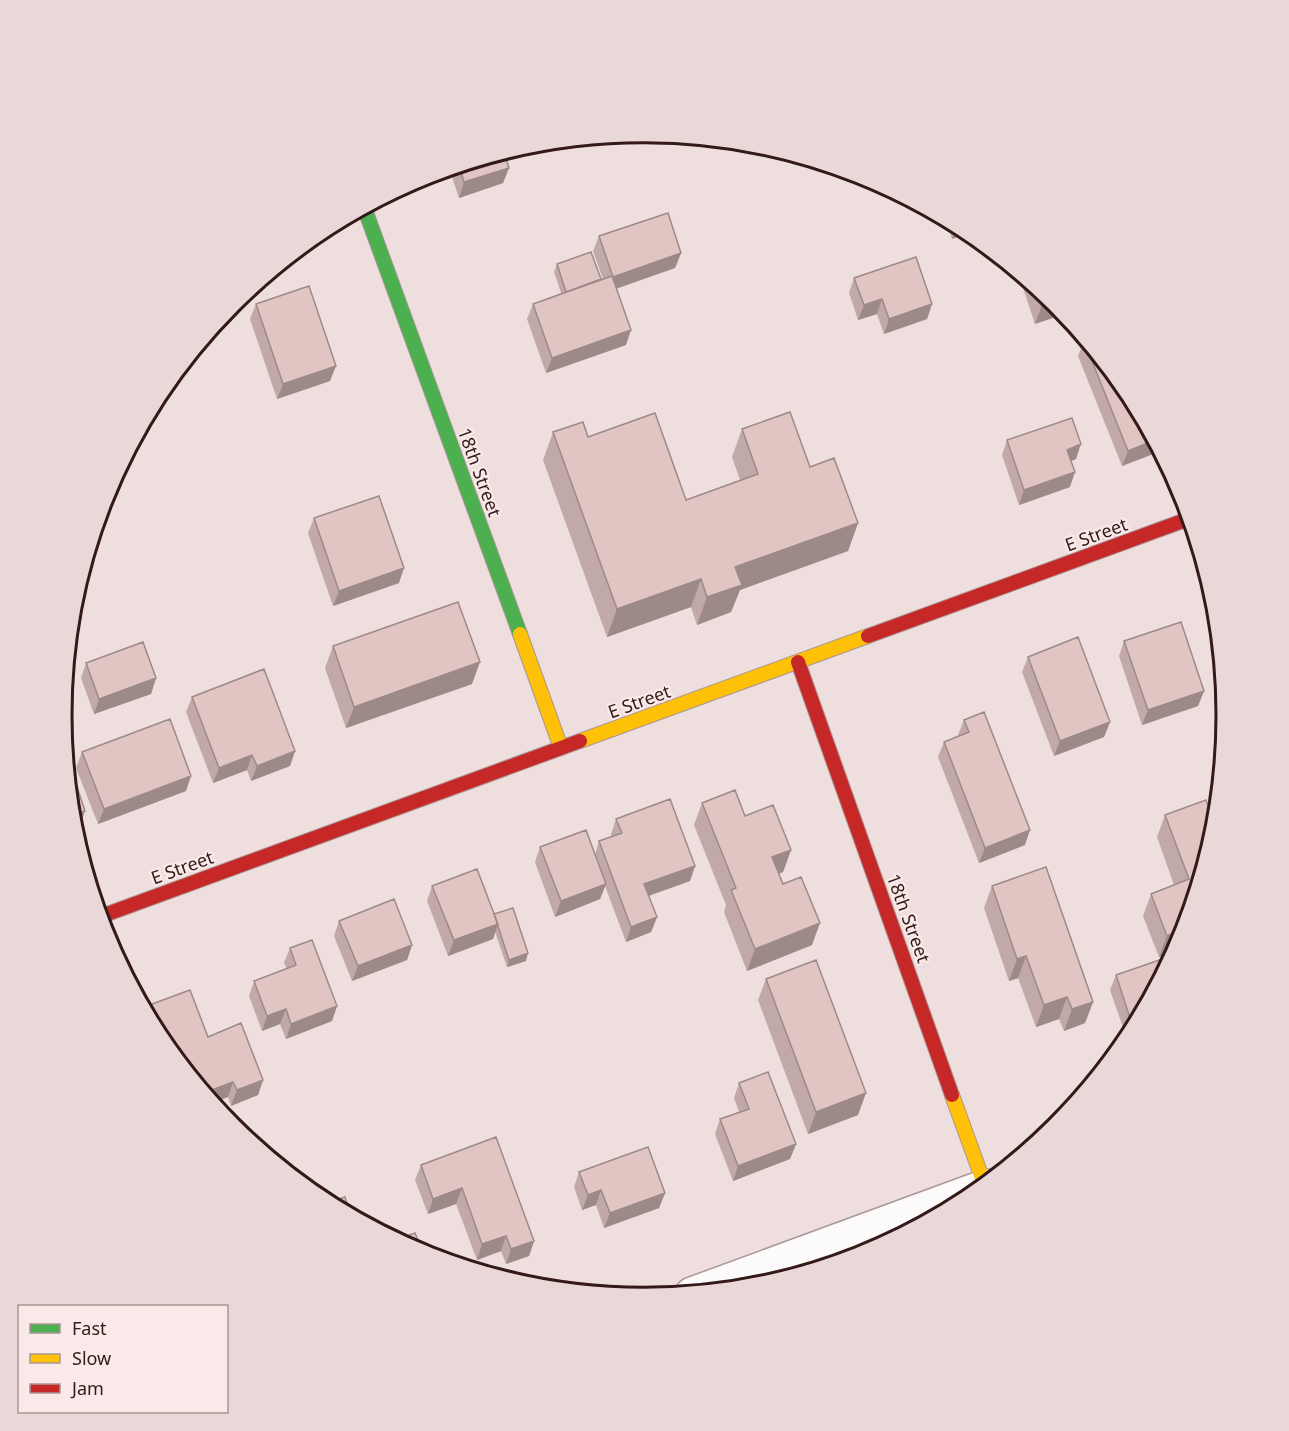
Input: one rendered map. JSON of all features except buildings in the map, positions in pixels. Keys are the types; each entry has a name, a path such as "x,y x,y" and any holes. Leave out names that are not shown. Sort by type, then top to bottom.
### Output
{"street":[{"name":"18th Street","path":"367,215 561,748"},
{"name":"E Street","path":"108,914 1183,521"},
{"name":"18th Street","path":"798,662 983,1177"},
{"path":"724,1282 952,1198"}],"traffic: fast":[{"path":"367,215 520,634"}],"traffic: slow":[{"path":"520,634 561,748"},
{"path":"580,741 868,636"},
{"path":"952,1095 982,1178"}],"traffic: jam":[{"path":"868,636 1183,521"},
{"path":"798,662 952,1095"},
{"path":"108,914 580,741"}]}
